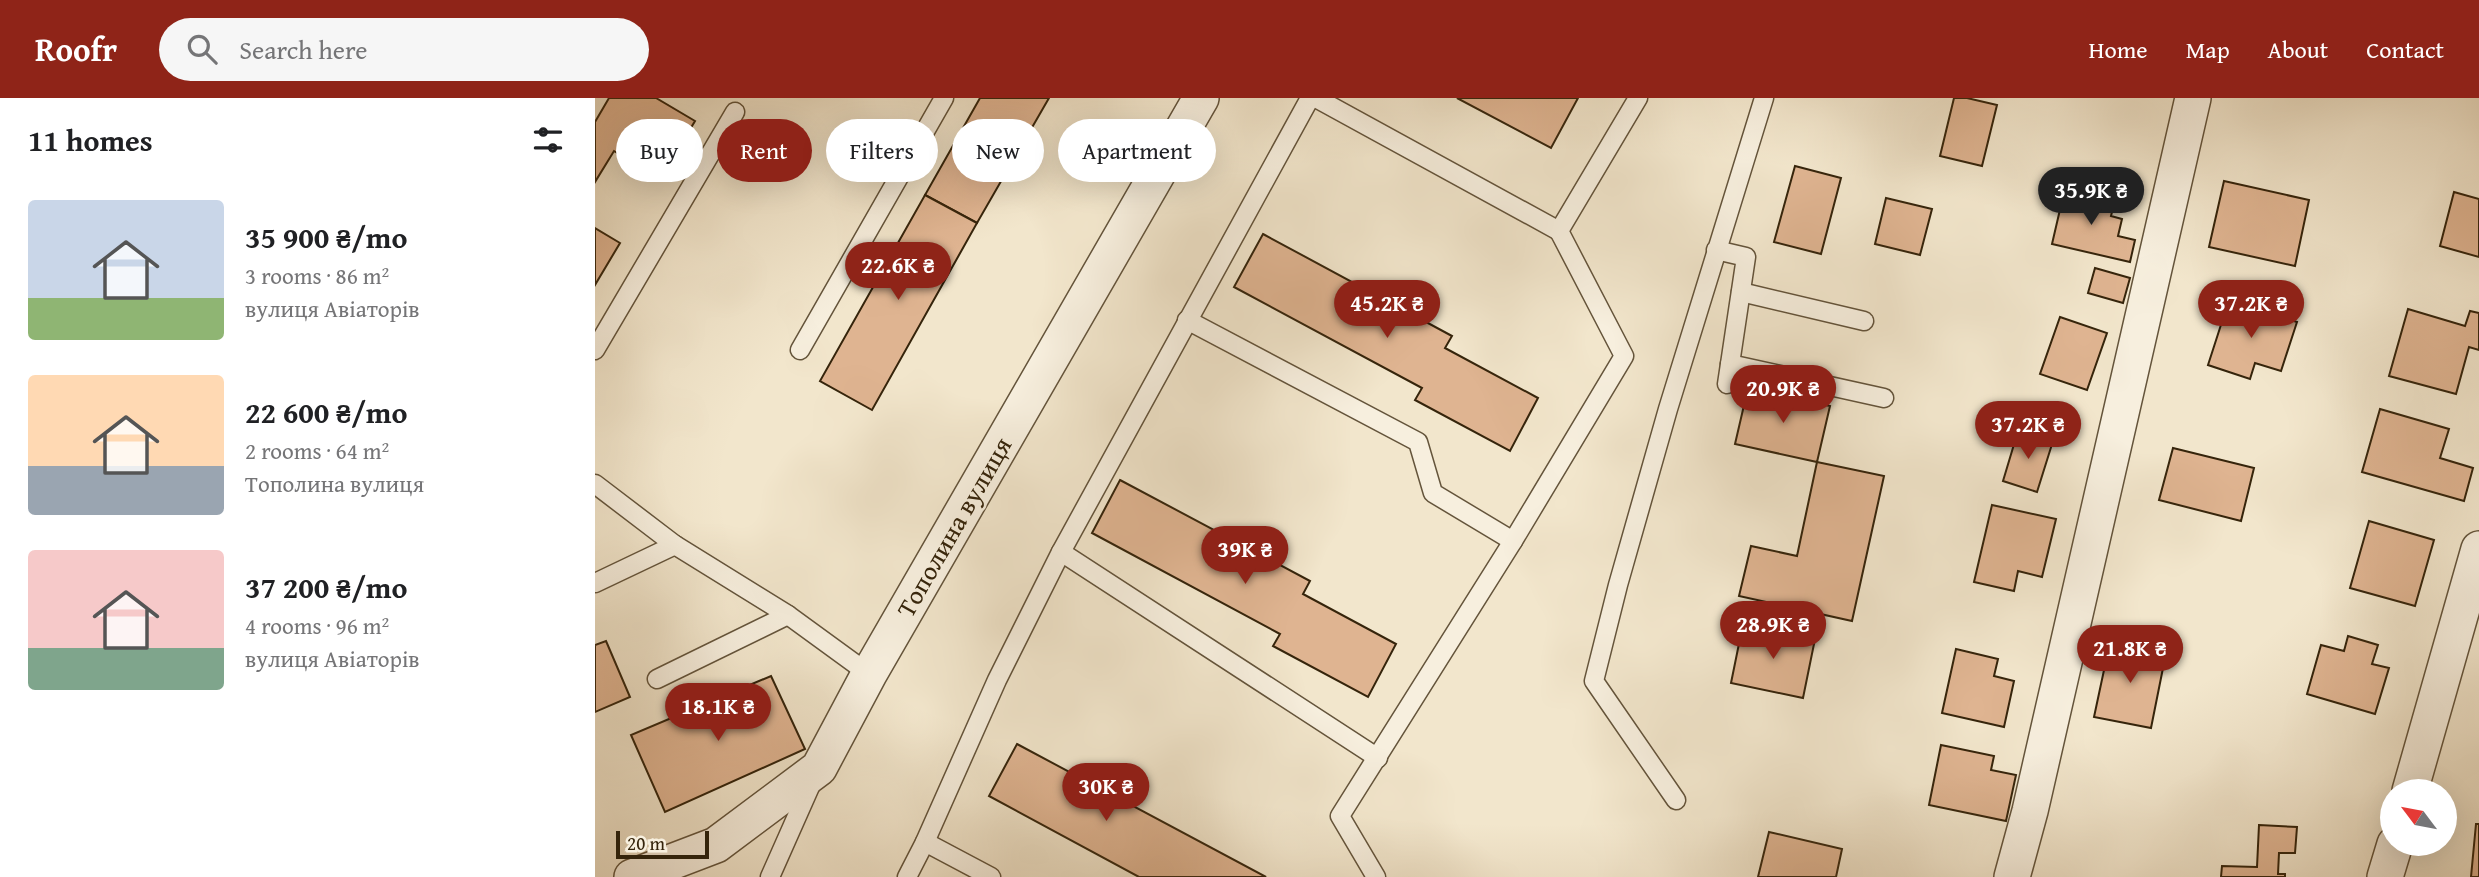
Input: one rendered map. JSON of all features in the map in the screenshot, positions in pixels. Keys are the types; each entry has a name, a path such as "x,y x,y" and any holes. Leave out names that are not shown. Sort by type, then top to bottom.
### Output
{"street":[{"name":"Тополина вулиця","path":"632,877 716,845 819,768 869,674 1201,98"},
{"path":"2013,877 2193,98"},
{"path":"2413,779 2479,549"},
{"path":"2385,877 2391,856"}],"lane":[{"path":"800,350 944,98"},
{"path":"907,877 997,680 1061,552 1310,98"},
{"path":"1316,98 1559,231 1624,356 1513,541 1340,816 1376,877"},
{"path":"1559,231 1638,98"},
{"path":"1676,800 1594,681 1625,560 1716,250 1765,98"},
{"path":"595,350 735,112"},
{"path":"1716,250 1746,257 1727,384"},
{"path":"1741,292 1864,321"},
{"path":"1187,320 1418,442 1433,494 1513,541"},
{"path":"1730,364 1884,398"},
{"path":"595,484 675,545 787,615 869,674"},
{"path":"595,583 675,545"},
{"path":"1061,552 1378,758"},
{"path":"657,678 787,615"},
{"path":"770,877 819,768"},
{"path":"925,842 991,877"}],"building":[{"path":"609,98 656,98 692,119 616,119 616,152 614,151 595,182 595,122"},
{"path":"980,98 1049,98 1037,119 968,119"},
{"path":"1457,98 1578,98 1551,148"},
{"path":"1954,98 1997,105 1982,166 1940,156"},
{"path":"952,147 952,182 1001,182 977,223 925,195 932,182 938,182 938,172"},
{"path":"1795,166 1841,178 1821,254 1774,242"},
{"path":"2224,181 2309,200 2295,266 2209,247"},
{"path":"2065,188 2115,200 2111,216 2122,219 2118,236 2135,240 2130,262 2052,244"},
{"path":"2454,192 2479,199 2479,257 2440,246"},
{"path":"925,195 977,223 872,410 820,381"},
{"path":"1886,198 1932,209 1920,255 1875,244"},
{"path":"595,228 620,243 595,285"},
{"path":"1263,234 1452,336 1445,348 1538,398 1510,451 1415,400 1422,388 1234,287"},
{"path":"2095,268 2130,278 2123,303 2088,293"},
{"path":"2229,300 2297,322 2281,371 2255,363 2250,379 2208,365"},
{"path":"2408,309 2465,326 2470,311 2479,313 2479,350 2469,347 2456,394 2389,376"},
{"path":"2060,317 2107,333 2087,390 2040,374"},
{"path":"1748,388 1830,406 1817,462 1735,444"},
{"path":"2380,409 2449,429 2440,458 2473,468 2464,501 2362,472"},
{"path":"2018,431 2053,441 2037,492 2003,481"},
{"path":"2173,448 2254,468 2241,521 2159,500"},
{"path":"1817,462 1884,476 1852,621 1739,596 1751,546 1797,556"},
{"path":"1120,480 1310,581 1303,594 1396,644 1368,697 1273,646 1280,634 1092,533"},
{"path":"1992,505 2056,519 2042,577 2018,571 2014,591 1974,582"},
{"path":"2369,521 2434,540 2415,606 2350,588"},
{"path":"1743,624 1815,639 1803,698 1731,683"},
{"path":"2348,636 2378,645 2372,664 2389,668 2375,714 2307,694 2321,645 2344,651"},
{"path":"606,641 630,697 595,712 595,645"},
{"path":"2110,642 2166,653 2151,728 2094,717"},
{"path":"1956,649 1998,659 1994,676 2014,681 2004,727 1942,713"},
{"path":"771,676 805,749 665,812 631,735"},
{"path":"1017,744 1266,877 1139,877 989,796"},
{"path":"1941,745 1994,756 1991,770 2016,775 2006,821 1929,805"},
{"path":"2476,824 2479,824 2479,877 2471,877"},
{"path":"2259,825 2297,827 2295,853 2279,853 2278,874 2285,874 2285,877 2221,877 2222,866 2257,867"},
{"path":"1769,832 1842,849 1836,877 1758,877"}]}
